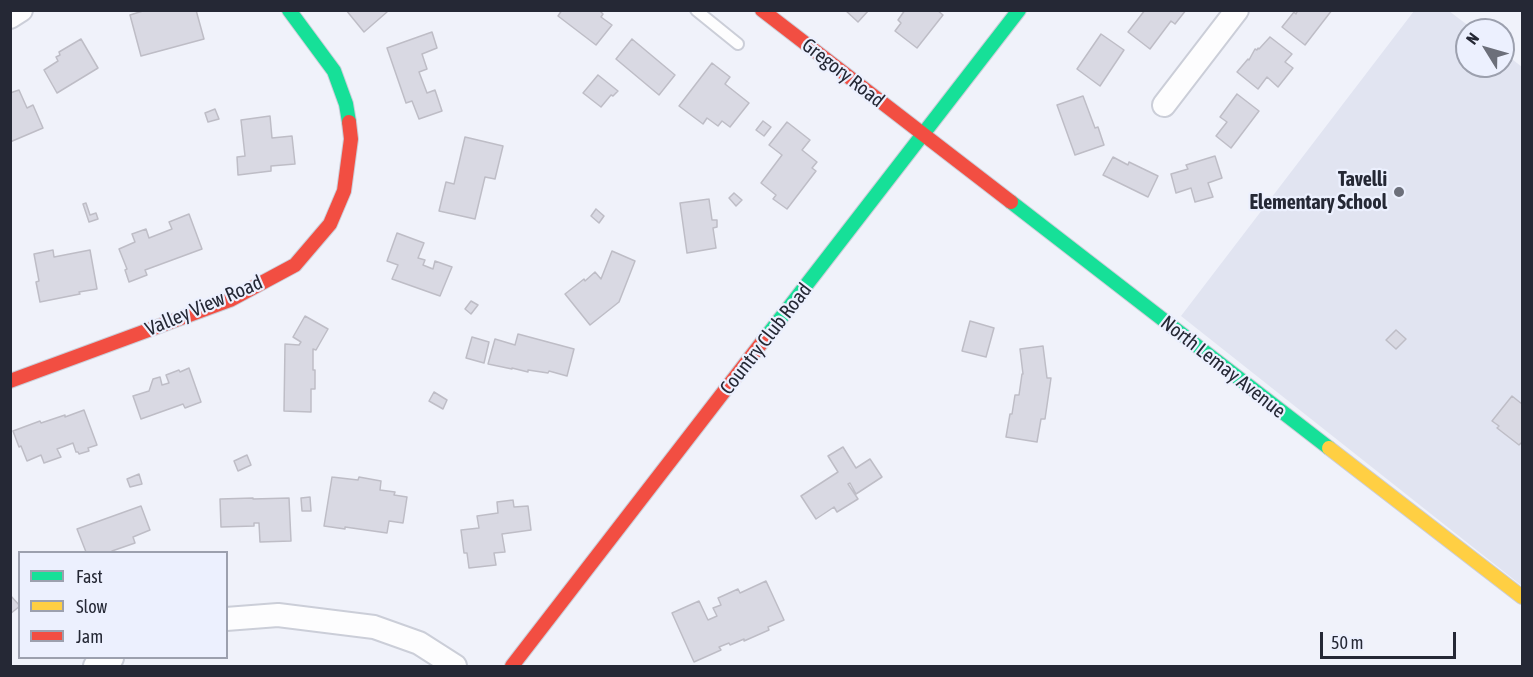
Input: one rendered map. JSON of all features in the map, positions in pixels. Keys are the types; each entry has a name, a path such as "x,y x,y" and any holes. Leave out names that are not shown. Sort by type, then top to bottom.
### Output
{"street":[{"path":"10,17 21,10"},
{"name":"Valley View Road","path":"10,381 230,300 296,265 330,224 344,191 351,139 346,104 333,70 288,10"},
{"name":"Gregory Road","path":"762,10 923,136"},
{"name":"Country Club Road","path":"512,666 1019,10"},
{"path":"1164,105 1237,10"},
{"name":"North Lemay Avenue","path":"923,136 1522,597"},
{"path":"228,619 278,615 374,627 419,644 454,666"}],"lane":[{"path":"696,10 738,44"}],"shaded area":[{"name":"Tavelli Elementary School","path":"1414,11 1449,11 1458,18 1455,18 1455,78 1515,78 1515,61 1522,67 1522,586 1181,316"}],"building":[{"path":"146,10 196,10 204,39 141,56 130,15"},
{"path":"346,10 385,10 387,12 364,32"},
{"path":"562,10 599,10 603,14 601,17 612,25 596,45 558,16"},
{"path":"845,10 869,10 858,22"},
{"path":"905,10 937,10 943,15 917,48 895,31 901,23 898,20"},
{"path":"1145,10 1186,10 1175,24 1171,21 1150,49 1128,32"},
{"path":"1298,10 1332,10 1305,45 1282,27"},
{"path":"432,32 437,48 422,54 427,69 419,72 427,93 435,90 442,111 419,119 412,101 406,103 387,48"},
{"path":"1101,34 1124,50 1100,86 1077,69"},
{"path":"1270,37 1292,54 1285,62 1293,68 1278,87 1267,77 1258,89 1237,72 1249,60 1255,49 1259,49"},
{"path":"81,39 98,68 57,93 44,70 58,61 56,57 60,55 59,52"},
{"path":"632,39 675,75 659,95 616,59"},
{"path":"712,63 730,77 725,84 749,103 730,127 722,121 718,126 707,118 703,124 679,106"},
{"path":"598,75 618,91 613,96 611,95 601,107 583,93"},
{"path":"19,90 27,108 33,105 43,128 10,142 10,93"},
{"path":"1237,94 1259,111 1231,148 1216,136 1227,122 1220,117"},
{"path":"1083,96 1104,145 1075,155 1057,105"},
{"path":"215,109 219,119 208,122 205,113"},
{"path":"270,116 272,138 292,136 295,164 271,166 271,171 238,175 237,157 245,156 241,120"},
{"path":"763,121 771,127 764,136 756,130"},
{"path":"787,122 810,140 802,150 817,162 812,168 816,171 787,209 773,199 776,195 761,183 782,155 769,145"},
{"path":"465,137 503,146 495,179 485,177 475,219 439,211 446,182 454,184"},
{"path":"1215,156 1222,178 1208,183 1213,197 1195,202 1191,188 1176,193 1171,174 1188,169 1186,165"},
{"path":"1113,157 1158,176 1148,197 1103,175"},
{"path":"734,193 742,200 736,206 729,198"},
{"path":"709,199 712,220 717,220 717,227 713,228 716,248 687,253 680,203"},
{"path":"86,203 90,215 96,213 98,219 89,222 83,204"},
{"path":"596,209 604,216 599,223 591,216"},
{"path":"189,214 202,249 145,270 147,275 129,282 125,270 127,269 119,249 135,242 132,234 146,229 149,238 172,229 169,222"},
{"path":"397,233 424,243 418,258 425,260 423,265 433,269 435,261 452,267 440,296 392,279 398,265 387,261"},
{"path":"53,250 54,257 90,250 97,289 40,302 34,254"},
{"path":"612,251 635,261 619,302 590,325 565,294 595,272 601,279"},
{"path":"471,301 478,305 471,314 465,309"},
{"path":"305,316 328,329 316,350 313,349 315,389 311,389 311,412 284,411 285,344 299,345 301,342 293,337"},
{"path":"970,321 994,328 986,357 962,351"},
{"path":"1396,330 1406,339 1396,349 1386,340"},
{"path":"518,334 574,349 567,376 549,371 548,373 528,370 528,372 488,364 495,339 515,345"},
{"path":"472,337 489,342 484,363 466,358"},
{"path":"1043,346 1047,378 1051,378 1045,419 1041,419 1037,442 1006,437 1015,395 1019,395 1023,374 1020,349"},
{"path":"189,368 201,402 185,408 183,404 141,419 133,396 149,391 153,379 160,377 162,385 169,383 166,375"},
{"path":"434,392 447,400 443,409 429,401"},
{"path":"1512,396 1522,404 1522,444 1519,445 1497,428 1499,426 1492,421"},
{"path":"84,410 97,445 79,454 73,443 57,449 61,457 44,463 41,455 27,461 13,431 40,421 41,423 65,415 65,417"},
{"path":"843,447 856,468 870,459 882,477 856,494 850,483 848,484 858,499 837,512 834,507 816,519 801,496 838,472 828,456"},
{"path":"247,455 251,465 238,471 234,461"},
{"path":"139,474 142,484 130,487 127,479"},
{"path":"332,477 358,480 359,477 381,481 380,490 395,492 394,495 407,497 403,523 389,521 387,533 324,526"},
{"path":"310,497 311,511 302,511 301,498"},
{"path":"289,498 291,541 260,542 259,523 254,523 254,526 221,527 220,499"},
{"path":"513,500 514,507 528,506 531,530 502,534 505,552 494,553 496,565 469,568 467,553 464,553 461,530 479,528 477,516 498,513 497,502"},
{"path":"141,506 150,530 133,537 135,543 112,551 86,551 77,529"},
{"path":"766,581 784,620 768,627 769,630 744,641 744,639 719,647 721,650 694,662 672,613 699,601 708,620 717,616 713,608 721,605 718,598 738,589 740,593"},
{"path":"10,595 18,604 18,608 10,614"}],"traffic: fast":[{"path":"289,10 334,71 346,104 349,122"},
{"path":"763,341 1019,10"},
{"path":"1011,202 1329,448"}],"traffic: slow":[{"path":"1329,448 1522,597"}],"traffic: jam":[{"path":"762,10 1011,202"},
{"path":"10,381 230,300 295,265 330,224 344,191 351,139 349,122"},
{"path":"512,666 763,341"}],"place":[{"name":"Tavelli Elementary School","path":"1399,192"}]}
